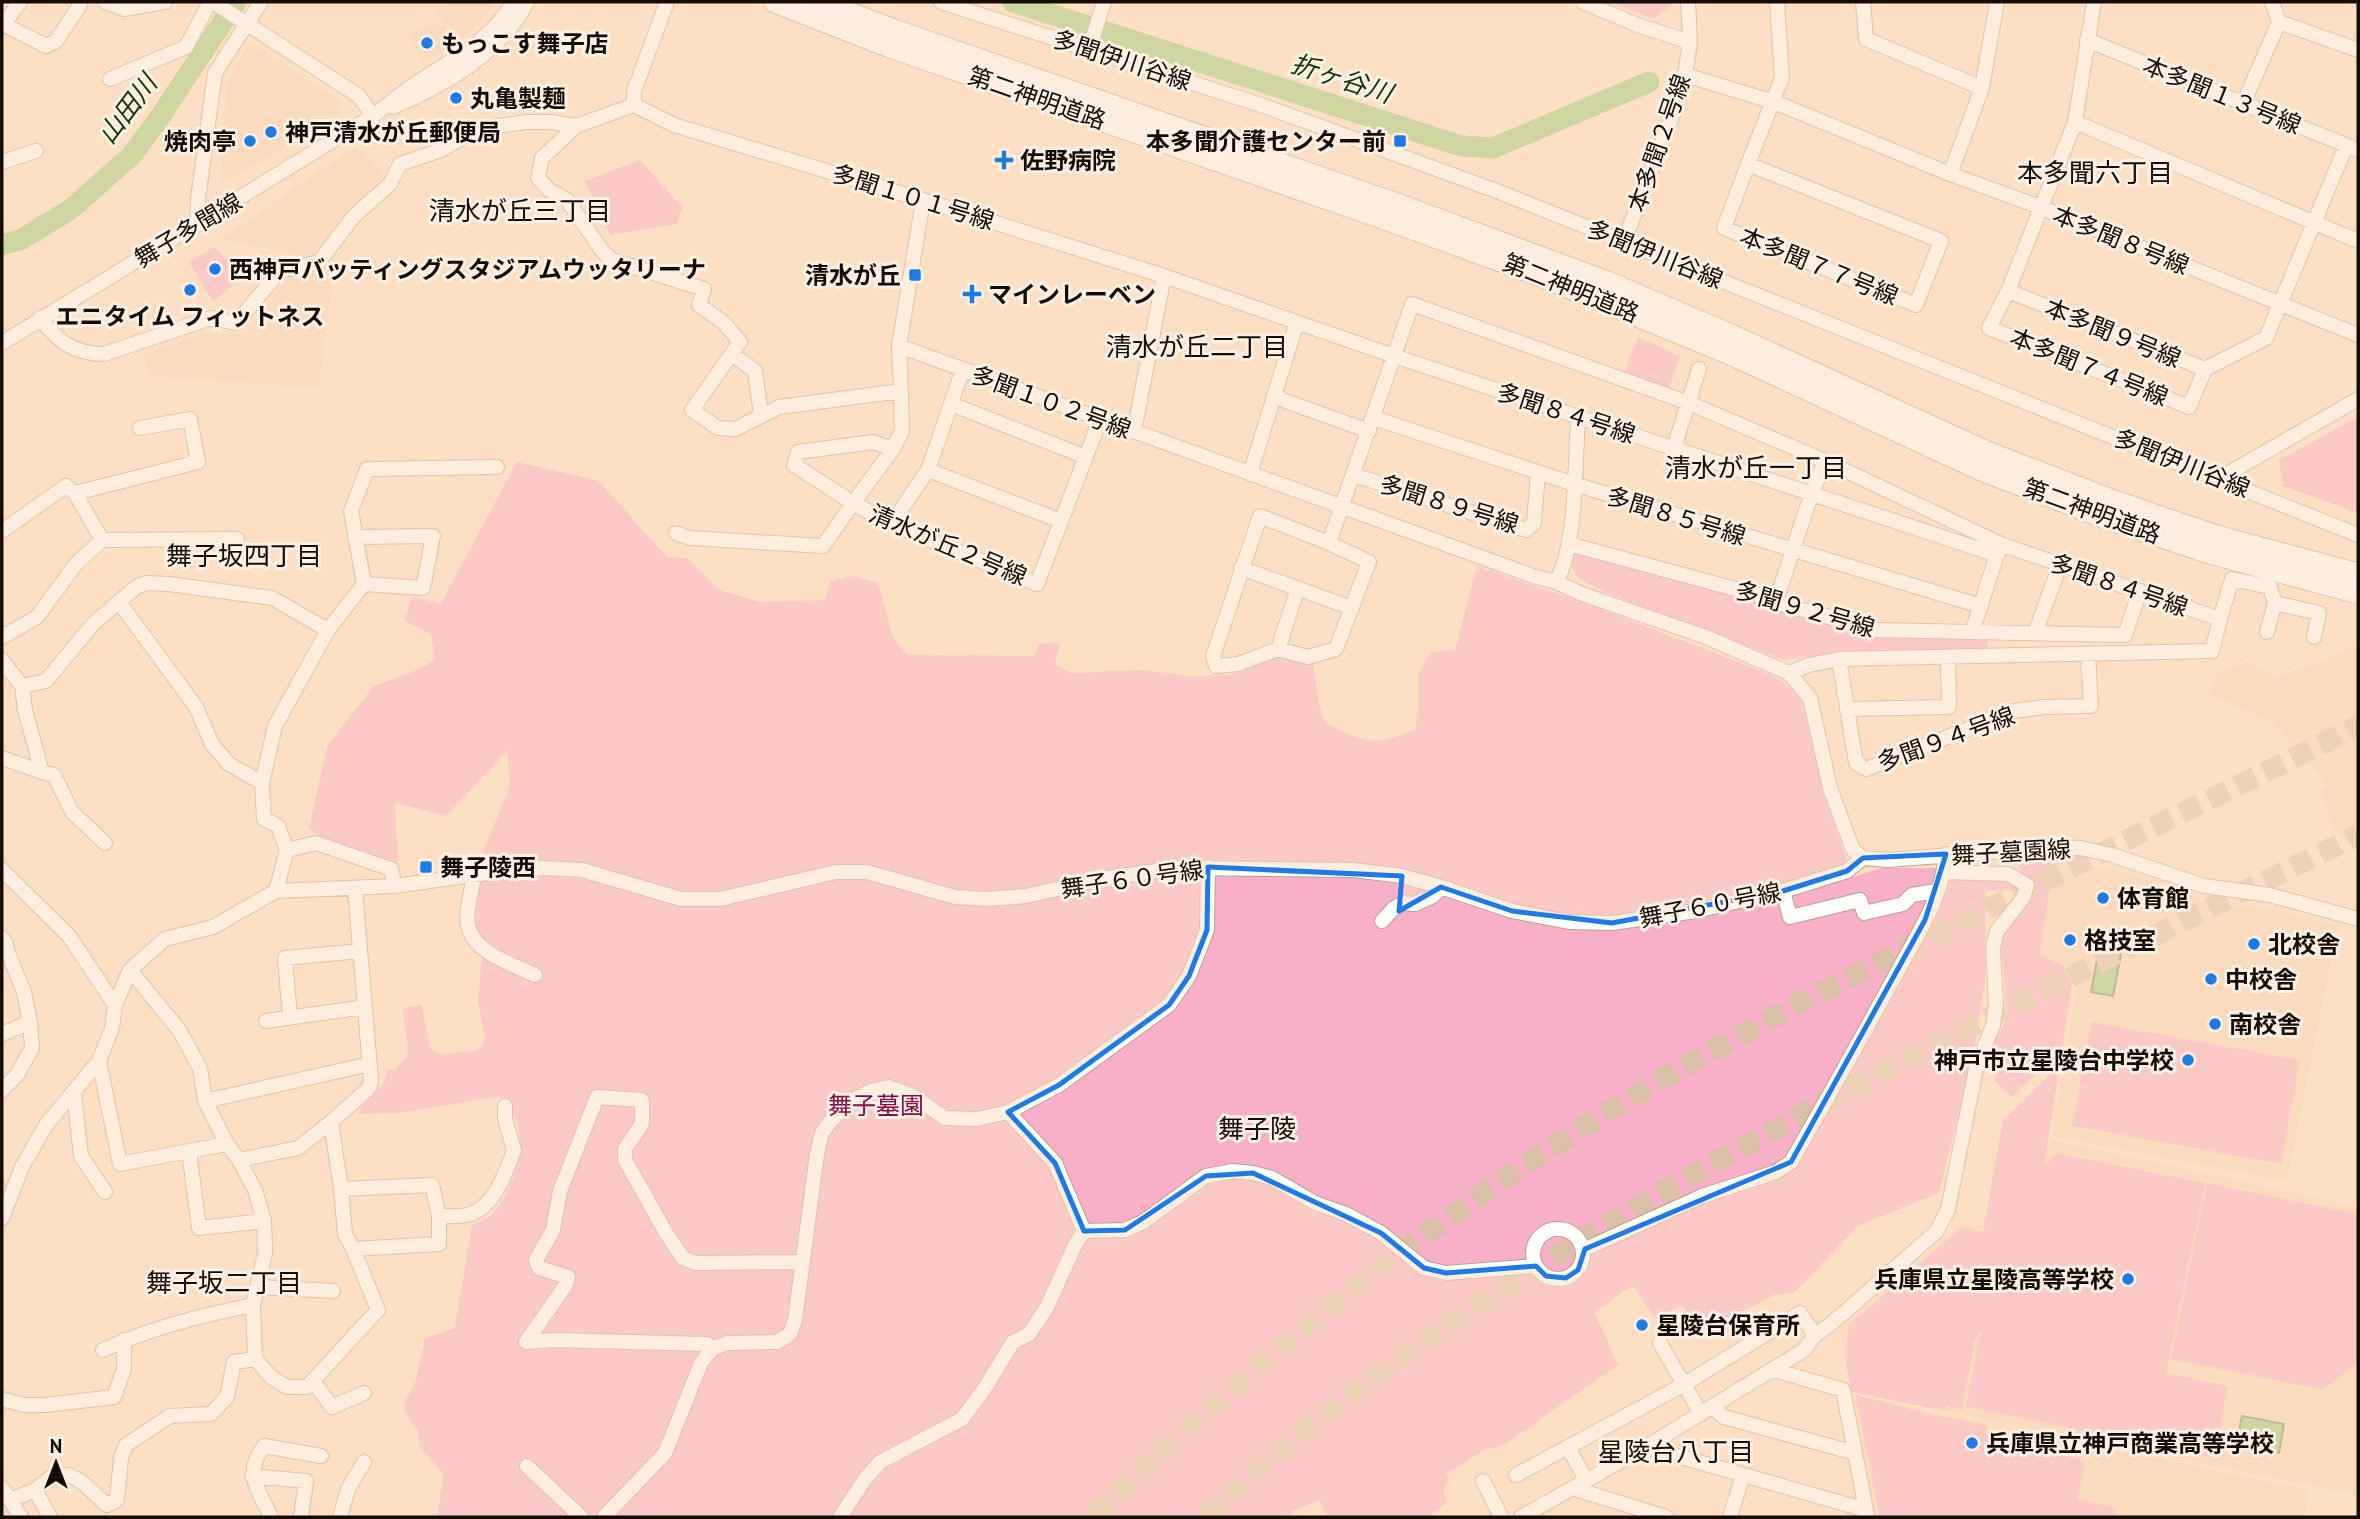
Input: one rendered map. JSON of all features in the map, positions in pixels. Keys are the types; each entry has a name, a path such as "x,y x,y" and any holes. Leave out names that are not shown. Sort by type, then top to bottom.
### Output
{"highway":[{"name":"第二神明道路","path":"775,2 890,47 1521,268 1728,353 1979,469 2108,519 2210,553 2358,593"},
{"name":"第二神明道路","path":"820,2 1409,208 1610,283 1987,452 2114,502 2216,536 2358,575"}],"street":[{"path":"20,2 2,25 46,46 56,41 80,5"},
{"path":"105,2 124,9 165,2"},
{"path":"110,79 186,47 212,2 359,96 373,116"},
{"path":"197,225 215,74 261,2"},
{"name":"舞子多聞線","path":"2,342 373,116 412,86 476,45 513,2"},
{"name":"舞子多聞線","path":"373,116 418,96 488,52 509,32 527,2"},
{"path":"667,2 634,91 635,105 576,126 542,158 538,178 549,190 567,200 603,252 612,260 704,289 699,306 724,323 736,348 755,371 761,415"},
{"name":"多聞伊川谷線","path":"941,2 1091,43 1494,190 2358,535"},
{"path":"1583,2 1640,26 1689,41"},
{"name":"本多聞２号線","path":"1624,242 1677,104 1685,75 1689,41 1688,2"},
{"name":"本多聞７７号線","path":"1748,164 1941,242 1916,305 1724,228 1748,164 1783,78 1777,2"},
{"path":"1863,2 1866,39 1982,88"},
{"path":"1950,174 1982,88 1997,2"},
{"path":"2008,291 2075,122 2094,2"},
{"path":"2243,104 2278,22 2272,2"},
{"path":"1091,43 1103,6"},
{"path":"2278,22 2358,50"},
{"name":"本多聞１３号線","path":"2087,40 2352,148"},
{"name":"本多聞８号線","path":"1685,75 1774,102 2358,335"},
{"name":"多聞１０１号線","path":"635,105 674,125 1164,276 1297,322"},
{"path":"40,318 58,340 88,354 104,354 211,318 236,323 280,271 319,262 354,216 390,184 400,164 441,150 477,129 551,121 576,126"},
{"path":"2075,122 2358,241"},
{"name":"本多聞９号線","path":"2008,291 2205,369 2266,338 2313,223 2352,148"},
{"path":"2,162 36,151"},
{"path":"677,533 690,538 823,546 893,449 902,431 899,346 923,200"},
{"path":"1134,432 1164,276"},
{"name":"本多聞７４号線","path":"2008,291 1989,328 2189,407 2205,369"},
{"path":"1329,543 1412,304 1689,403 1825,461 2000,550 1972,632"},
{"path":"1251,474 1297,322"},
{"name":"多聞８４号線","path":"1297,322 1811,493 2000,550 2060,565 2220,619 2212,651 1839,659 1809,665 1789,673"},
{"name":"多聞１０２号線","path":"899,346 1343,507"},
{"path":"736,348 692,410 718,428 735,429 779,407 901,391"},
{"path":"891,524 929,470 963,369"},
{"path":"1674,448 1699,369"},
{"name":"多聞８５号線","path":"1274,397 1538,472 1794,552 1981,606"},
{"path":"2220,478 2358,399"},
{"path":"951,404 1086,457"},
{"path":"1556,582 1563,570 1569,544 1578,417"},
{"path":"2,531 70,489 198,463 190,419 140,428"},
{"name":"清水が丘２号線","path":"893,449 873,442 798,452 794,465 891,524 1037,584 1100,419"},
{"path":"1776,600 1794,552 1811,493 1825,461"},
{"path":"276,891 287,850 278,826 264,819 262,783 275,726 328,630 364,584 351,511 367,469 497,467"},
{"path":"929,470 1061,521"},
{"name":"多聞８９号線","path":"1354,475 1526,530 1534,523 1538,472"},
{"path":"70,489 102,540"},
{"path":"1343,507 1706,637 1789,673 1810,698 1830,789 1853,850 1863,858"},
{"path":"1260,516 1329,543 1370,562 1336,649 1308,657 1278,649 1238,664 1216,666 1213,656 1260,516"},
{"path":"355,537 433,536 423,588 364,584"},
{"path":"2,637 37,617 75,565 102,540 237,539"},
{"name":"多聞９２号線","path":"1569,544 1877,630 2125,635 2140,591"},
{"path":"2035,633 2060,565"},
{"path":"1241,568 1352,608"},
{"path":"2220,619 2232,579 2270,587 2275,603 2267,632"},
{"path":"22,686 46,681 93,624 136,587 146,583 272,598 328,630"},
{"path":"1278,649 1298,588"},
{"path":"119,602 196,707 212,744 229,764 262,783"},
{"path":"2275,603 2319,612 2314,637"},
{"name":"多聞９４号線","path":"1839,659 1856,763 1866,769 2014,711 2091,706 2088,654"},
{"path":"1847,709 1949,707 1948,657"},
{"path":"2,660 22,686 25,710 42,772"},
{"path":"2,758 54,775 72,812 105,843"},
{"path":"287,850 316,844 391,869 395,886"},
{"name":"舞子墓園線","path":"1863,858 1888,860 2055,847 2081,848 2112,855 2204,886 2270,895 2358,919"},
{"path":"1583,1250 1702,1196 1776,1172 1791,1162 1925,920 1945,872 1946,855"},
{"name":"舞子６０号線","path":"2,1218 22,1167 46,1125 99,1061 112,1028 115,1004 130,970 165,939 213,927 276,891 395,886 508,870 544,868 582,870 681,899 720,899 836,872 867,872 955,897 987,899 1026,896 1101,879 1176,869 1208,867 1354,870 1402,876 1512,911 1569,922 1612,923 1696,911 1783,891 1847,871 1863,858"},
{"path":"604,1517 665,1453 701,1363 713,1348 728,1343 777,1342 790,1334 795,1320 822,1133 849,1102 871,1091 889,1087 913,1096 945,1118 977,1119 1008,1112 1059,1085 1169,1005 1189,976 1207,930 1208,867"},
{"path":"2,870 69,936 115,1004"},
{"path":"1521,1517 1646,1447 1804,1350 1815,1335 1937,1231 1948,1209 1976,1069 1993,1025 1996,1005 1993,948 1997,931 2023,898 2026,885 2008,874 1945,872"},
{"path":"474,876 467,922 471,934 486,951 535,975"},
{"path":"1402,876 1403,903"},
{"path":"1382,921 1394,908 1403,903 1415,904 1433,896 1441,887"},
{"path":"239,1160 298,1148 369,1088 370,1064 355,888"},
{"path":"1783,891 1790,917 1860,900 1864,913 1903,904 1912,895 1937,891"},
{"path":"2,938 24,992 32,1048 17,1075 2,1090"},
{"path":"290,1017 285,958 360,951"},
{"path":"130,970 179,1030 200,1068 205,1101 227,1144 255,1189 264,1221 265,1253 253,1305 255,1359 272,1378 287,1387 307,1387 378,1310 345,1234 331,1122"},
{"path":"266,1021 365,1007"},
{"path":"2,1034 30,1021"},
{"path":"99,1061 120,1164 227,1144"},
{"path":"205,1101 370,1064"},
{"path":"74,1093 81,1156 105,1192"},
{"path":"713,1348 707,1344 555,1340 526,1342 565,1286 568,1277 539,1268 536,1260 553,1230 560,1191 597,1097 642,1100 642,1124 625,1149 625,1160 683,1258 695,1263 803,1262"},
{"path":"439,1216 467,1215 481,1208 495,1195 514,1150 505,1119 505,1106"},
{"path":"1008,1112 1055,1163 1084,1231"},
{"path":"189,1151 199,1228"},
{"path":"1084,1231 1125,1230 1143,1222 1206,1176 1233,1171 1272,1178 1315,1203 1346,1214 1381,1233 1424,1268 1446,1273 1536,1266"},
{"path":"341,1189 432,1185 439,1216 439,1244 353,1249"},
{"path":"183,1230 264,1221"},
{"path":"1559,1229 1572,1233 1577,1238 1583,1250 1581,1264 1573,1275 1560,1279 1546,1276 1536,1266 1533,1259 1535,1244 1545,1233 1559,1229"},
{"path":"840,1517 865,1479 880,1462 962,1419 1013,1342 1029,1334 1046,1307 1084,1231"},
{"path":"258,1287 333,1291"},
{"path":"103,1350 124,1340 211,1313 253,1305"},
{"path":"1516,1475 1683,1385 1800,1313 1815,1335"},
{"path":"2,1399 24,1405 45,1405 114,1397 124,1369 124,1340"},
{"path":"1660,1343 1683,1385 1706,1411 1855,1452"},
{"path":"21,1517 6,1494 35,1490 50,1478 69,1475 82,1482 107,1505 117,1500 121,1458 126,1445 170,1416 211,1414 227,1397 234,1362 255,1359"},
{"path":"1646,1447 1866,1514 1843,1390 1774,1370"},
{"path":"313,1381 332,1407 364,1393"},
{"path":"271,1517 252,1476 254,1460 264,1446 321,1456"},
{"path":"1568,1447 1586,1480"},
{"path":"340,1517 348,1489 364,1462"},
{"path":"527,1466 581,1517"},
{"path":"1730,1517 1743,1475"},
{"path":"252,1476 306,1481 301,1517"},
{"path":"1483,1482 1501,1517"},
{"path":"1572,1488 1666,1517"},
{"path":"35,1490 50,1517"}],"highlighted area":[{"path":"1946,854 1925,920 1791,1162 1585,1249 1578,1270 1566,1278 1546,1276 1536,1266 1446,1273 1424,1268 1381,1233 1253,1173 1206,1176 1125,1230 1084,1231 1055,1163 1008,1112 1059,1085 1169,1005 1189,976 1207,930 1208,867 1402,876 1399,911 1441,887 1512,911 1612,923 1783,891 1847,871 1863,858"}],"shaded area":[{"path":"443,2 495,2 463,39 454,31 460,39 423,64 409,34 436,24 448,26 433,12"},
{"path":"250,43 343,101 336,121 220,184 227,80"},
{"path":"355,147 385,173 314,258 220,239"},
{"path":"334,266 319,388 148,376 144,354 201,334 244,334 287,277"},
{"path":"2358,644 2358,847 2345,842 2334,829 2321,792 2327,785 2273,723 2208,694 2216,674 2247,662 2276,676 2321,662"},
{"name":"神戸市立星陵台中学校","path":"2054,859 2128,873 2209,903 2263,908 2338,925 2287,1181 2052,1136 2077,985 2033,976"},
{"path":"2099,949 2121,954 2113,996 2091,992"},
{"name":"兵庫県立星陵高等学校","path":"2052,1140 2358,1207 2358,1495 1851,1392 1840,1329 1963,1222 1992,1229"},
{"name":"兵庫県立神戸商業高等学校","path":"1853,1394 2308,1490 2305,1517 1875,1517"},
{"path":"2242,1416 2284,1424 2279,1453 2236,1445"}],"green space":[{"path":"1611,2 1674,2 1654,19"},
{"path":"640,160 682,207 677,224 610,235 585,181"},
{"name":"西神戸バッティングスタジアムウッタリーナ","path":"214,247 243,276 213,302 189,262"},
{"path":"1638,337 1680,356 1668,392 1623,375"},
{"path":"2358,417 2358,513 2283,486 2279,460"},
{"name":"舞子墓園","path":"517,462 599,481 667,557 688,558 720,590 761,602 825,600 830,582 851,576 878,583 893,637 907,655 1035,656 1039,644 1052,642 1060,645 1055,664 1071,673 1143,670 1190,676 1229,675 1278,656 1313,664 1325,723 1369,740 1387,739 1415,730 1419,706 1419,672 1431,652 1455,650 1477,566 1593,606 1769,674 1790,687 1801,700 1829,809 1853,877 1882,868 1934,868 1954,877 2003,877 2016,887 2013,890 1986,891 1985,980 1974,1051 1939,1193 1858,1226 1794,1293 1774,1295 1698,1336 1683,1306 1654,1317 1634,1287 1626,1289 1595,1313 1618,1365 1504,1445 1484,1450 1446,1474 1449,1480 1443,1490 1447,1502 1429,1517 1327,1517 1319,1500 1292,1511 1292,1517 434,1517 437,1516 444,1475 420,1447 417,1429 405,1412 404,1403 415,1383 425,1338 455,1328 472,1225 491,1215 512,1181 519,1155 518,1128 513,1112 503,1096 399,1113 359,1114 383,1084 387,1071 396,1069 408,1055 403,1008 422,1005 430,1048 438,1054 475,1051 483,1046 485,1037 478,1001 482,955 471,925 478,879 497,868 478,864 510,786 507,751 446,816 395,803 398,864 367,852 339,850 309,829 327,746 374,686 420,669 435,660 431,634 404,621 412,597 441,603"},
{"path":"1574,550 1769,602 1769,606 1822,621 1987,638 1988,649 1848,652 1784,660 1609,594 1578,578 1572,569"},
{"path":"2022,859 2054,859 2040,954 2063,966 2072,984 2044,1167 2056,1153 2205,1183 2166,1373 2228,1386 2214,1457 1966,1407 1981,1332 1975,1339 1962,1410 1946,1405 1945,1411 1851,1392 1845,1356 1849,1325 1962,1227 1983,1232 2003,1120 2050,1075 2043,1067 2012,1097 1995,1082 1995,1040 2007,1019 2001,939 2026,902 2030,883 2018,867"},
{"path":"2092,1022 2300,1060 2281,1164 2072,1126"},
{"path":"2207,1183 2358,1214 2358,1363 2323,1390 2171,1359"},
{"path":"1856,1395 1933,1415 1987,1425 1985,1435 2085,1461 2078,1499 2117,1508 2114,1517 1880,1517"}],"waterway":[{"name":"山田川","path":"2,245 22,239 71,209 132,155 236,2"},
{"name":"折ヶ谷川","path":"1013,2 1461,146 1493,148 1649,82"}],"tunnel":[{"path":"1094,1517 1220,1400 1352,1290 1490,1189 1561,1141 1678,1070 1812,997 2358,726"},
{"path":"1205,1517 1304,1431 1410,1352 1520,1279 1632,1210 1810,1110 2083,970 2358,835"}],"place":[{"name":"もっこす舞子店","path":"427,43"},
{"name":"丸亀製麺","path":"456,98"},
{"name":"神戸清水が丘郵便局","path":"271,132"},
{"name":"焼肉亭","path":"250,141"},
{"name":"本多聞介護センター前","path":"1400,141"},
{"name":"佐野病院","path":"1004,160"},
{"name":"西神戸バッティングスタジアムウッタリーナ","path":"215,269"},
{"name":"清水が丘","path":"915,275"},
{"name":"エニタイム フィットネス","path":"190,290"},
{"name":"マインレーベン","path":"972,294"},
{"name":"舞子陵西","path":"426,867"},
{"name":"体育館","path":"2103,898"},
{"name":"格技室","path":"2070,940"},
{"name":"北校舎","path":"2254,944"},
{"name":"中校舎","path":"2211,979"},
{"name":"南校舎","path":"2215,1024"},
{"name":"神戸市立星陵台中学校","path":"2188,1060"},
{"name":"兵庫県立星陵高等学校","path":"2128,1279"},
{"name":"星陵台保育所","path":"1642,1325"},
{"name":"兵庫県立神戸商業高等学校","path":"1972,1443"}],"district":[{"name":"本多聞六丁目","path":"2095,172"},
{"name":"清水が丘三丁目","path":"520,210"},
{"name":"清水が丘二丁目","path":"1197,346"},
{"name":"清水が丘一丁目","path":"1756,467"},
{"name":"舞子坂四丁目","path":"244,555"},
{"name":"舞子陵","path":"1257,1128"},
{"name":"舞子坂二丁目","path":"224,1282"},
{"name":"星陵台八丁目","path":"1676,1451"}]}
